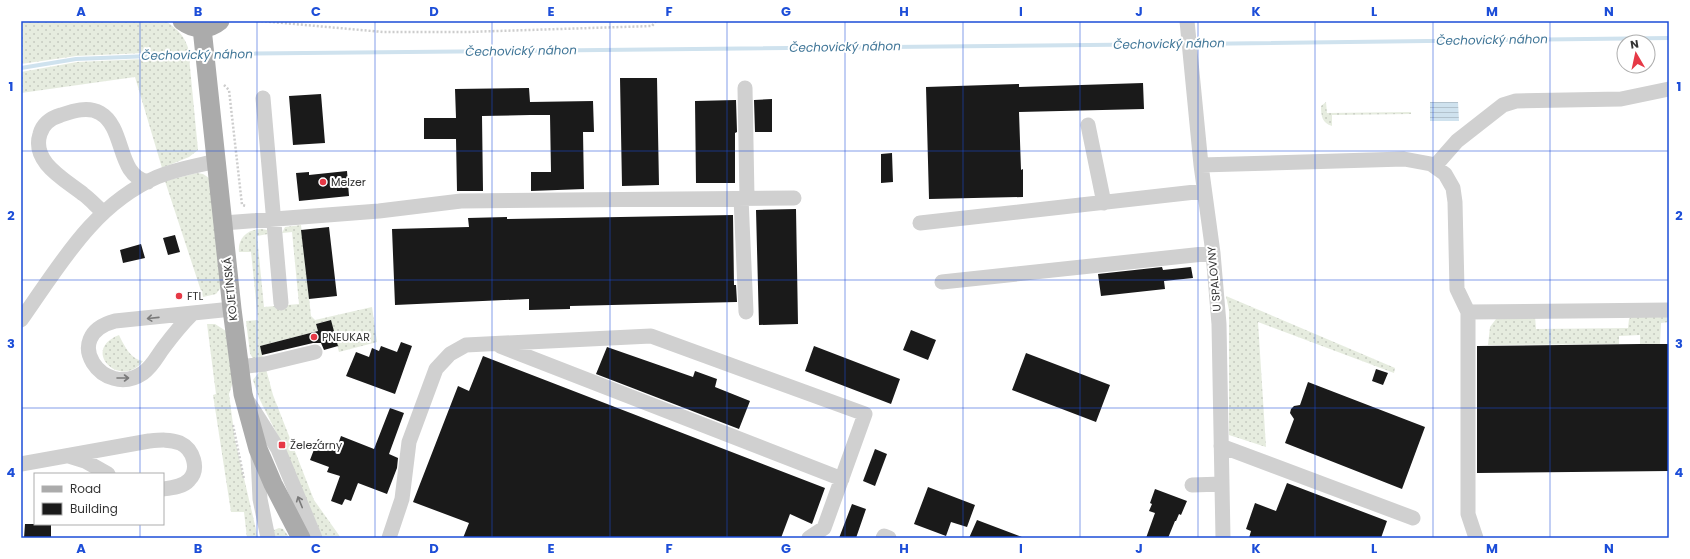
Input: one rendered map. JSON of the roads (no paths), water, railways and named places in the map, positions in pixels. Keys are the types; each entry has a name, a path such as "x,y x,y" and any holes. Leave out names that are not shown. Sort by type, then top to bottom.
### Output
{"main road":[{"path":"182,21 202,32 220,21"},
{"name":"KOJETÍNSKÁ","path":"202,32 213,77 216,161 243,394 258,449 273,484 301,538"}],"street":[{"name":"U SPALOVNY","path":"1188,26 1201,165 1213,253 1219,324 1223,538"},
{"path":"745,88 744,198 746,312"},
{"path":"1435,166 1457,141 1503,105 1509,103 1516,101 1621,99 1644,96 1669,89"},
{"path":"263,98 281,303"},
{"path":"103,212 88,197 53,171 40,153 38,141 40,132 46,123 54,117 80,110 92,110 100,113 113,128 129,167 134,175 148,182"},
{"path":"1088,125 1104,203"},
{"path":"1201,165 1404,159 1426,162 1435,166 1445,174 1454,193 1457,289 1468,312 1468,514 1476,538"},
{"path":"21,320 71,249 103,212 130,192 148,182 175,171 216,161"},
{"path":"920,224 1204,192"},
{"path":"223,223 379,210 461,201 794,198"},
{"path":"942,282 1213,253"},
{"path":"192,314 175,332 155,362 141,374 124,379 116,378 101,372 91,361 88,349 91,339 101,327 108,323 232,309"},
{"path":"1468,312 1669,310"},
{"path":"389,538 402,499 409,442 436,369 450,354 466,345 651,336 865,414 824,528 809,538"},
{"path":"494,344 842,480"},
{"path":"239,367 265,364 315,352"},
{"path":"243,394 278,449 315,538"},
{"path":"21,464 149,441 174,441 184,445 190,451 194,462 192,474 189,480 184,484 176,487 164,488"},
{"path":"1221,446 1413,518"},
{"path":"258,449 260,499 268,538"},
{"path":"68,456 85,461 106,473"},
{"path":"1192,485 1222,484"},
{"path":"883,538 884,536 889,538"}],"water":[{"path":"1430,102 1458,102 1459,121 1430,121"}],"waterway":[{"name":"Čechovický náhon","path":"1192,44 1669,38"},
{"name":"Čechovický náhon","path":"210,54 1186,44"},
{"name":"Čechovický náhon","path":"21,68 76,59 200,54"}],"place":[{"name":"Melzer","path":"323,182"},
{"name":"FTL","path":"179,296"},
{"name":"PNEUKAR","path":"314,337"},
{"name":"Železárny","path":"282,445"}]}
